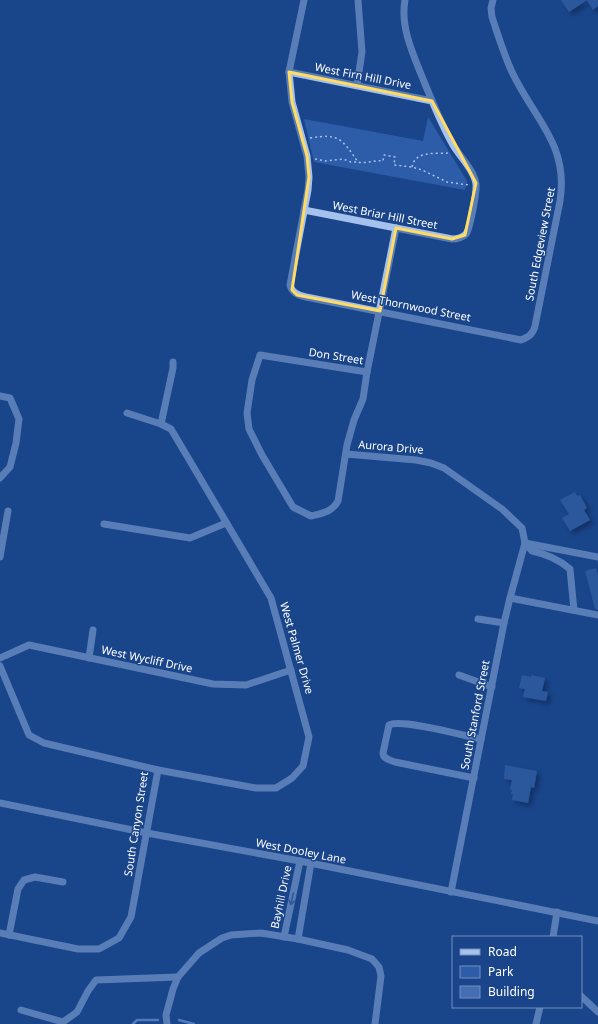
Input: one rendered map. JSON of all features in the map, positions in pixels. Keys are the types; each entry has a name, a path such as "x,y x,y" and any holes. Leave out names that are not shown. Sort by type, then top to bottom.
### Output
{"street":[{"path":"304,0 290,72 292,102 308,160 308,190 304,210"},
{"path":"356,85 362,52 358,0"},
{"path":"405,0 405,23 409,44 432,101 457,150 473,174 476,186"},
{"name":"South Edgeview Street","path":"492,0 492,17 512,72 552,139 558,155 562,173 560,202 537,318 533,333 528,338"},
{"name":"West Firn Hill Drive","path":"290,72 432,101"},
{"name":"West Briar Hill Street","path":"304,210 452,239 462,237 468,230 476,186"},
{"name":"West Thornwood Street","path":"304,210 290,285 292,290 298,295 521,340 528,338"},
{"path":"367,372 396,228"},
{"name":"Don Street","path":"250,397 252,380 260,355 367,372 363,399 354,420 346,454"},
{"path":"161,424 173,362"},
{"path":"0,396 10,398 19,419 16,443 10,468 0,478"},
{"name":"Aurora Drive","path":"250,397 248,413 249,429 293,507 311,516 324,513 333,508 338,501 346,454 431,462 444,468 502,509 522,528 525,543"},
{"name":"West Palmer Drive","path":"128,413 171,429 271,598 292,670 309,737 303,766 292,778 276,788 256,788 158,770"},
{"path":"0,557 8,511"},
{"path":"104,524 190,538 226,524"},
{"path":"525,543 598,557"},
{"path":"525,543 532,551 558,560 570,569 574,610"},
{"name":"South Stanford Street","path":"452,892 504,623 525,543"},
{"path":"510,598 598,615"},
{"path":"478,619 504,623"},
{"path":"89,658 93,630"},
{"name":"West Wycliff Drive","path":"0,658 29,645 213,684 246,685 292,670"},
{"name":"South Canyon Street","path":"0,666 29,735 44,743 158,770 131,916 118,938 99,949 78,950 0,933"},
{"path":"459,675 492,687"},
{"path":"474,778 395,762 385,758 383,753 389,725 395,723 420,726 482,739"},
{"name":"West Dooley Lane","path":"0,803 147,833 311,863 598,920"},
{"name":"Bayhill Drive","path":"284,937 300,861"},
{"name":"Bayhill Drive","path":"298,939 311,863"},
{"path":"9,935 18,889 24,880 34,877 63,882"},
{"path":"553,936 558,912"},
{"path":"168,1024 166,1015 178,977 199,953 222,938 231,935 261,932 348,950 372,959 379,967 382,976 375,1024"},
{"path":"21,1010 63,1023 77,1012 88,991 96,980 178,977"},
{"path":"582,997 598,1012"},
{"path":"536,1024 540,1008"}],"path":[{"path":"303,140 317,137 338,138 346,144 358,162"},
{"path":"412,167 414,162 423,155 431,153 451,153 457,150"},
{"path":"308,160 318,159 330,161 338,159 364,163 376,160 383,161 384,154 395,157 394,165 422,170 447,182 476,186"}],"highlighted area":[{"path":"289,72 432,101 476,183 465,235 452,239 396,228 380,311 297,295 292,290 309,177 307,156 292,102"}],"green space":[{"path":"428,117 467,181 465,190 314,162 304,119 423,141"}],"building":[{"path":"561,0 587,0 569,12"},
{"path":"587,0 598,0 598,6 593,10"},
{"path":"575,492 577,496 580,495 587,508 584,510 590,520 570,531 562,518 569,514 560,500"},
{"path":"596,568 598,575 598,610 595,609 585,571"},
{"path":"522,675 545,678 542,691 548,692 546,701 523,697 525,689 519,688"},
{"path":"505,765 537,771 534,788 531,787 528,803 512,800 513,794 511,794 512,790 510,789 512,780 504,779"}],"waterway":[{"path":"133,1024 137,1020 158,1020"},
{"path":"179,1020 194,1024"}]}
